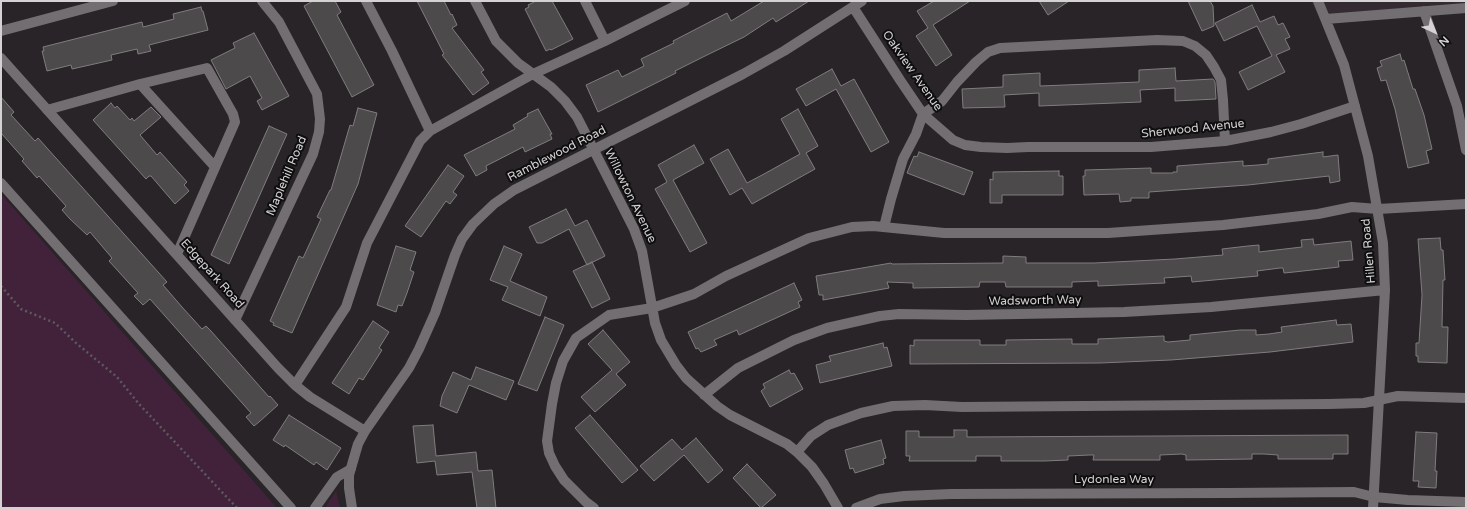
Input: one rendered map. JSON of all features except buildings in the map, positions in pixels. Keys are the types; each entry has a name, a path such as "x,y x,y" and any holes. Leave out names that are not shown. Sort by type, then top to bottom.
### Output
{"street":[{"path":"1,31 113,1"},
{"name":"Maplehill Road","path":"235,320 313,154 319,132 320,119 316,94 279,22 262,1"},
{"path":"366,1 392,51 430,131"},
{"name":"Willowton Avenue","path":"475,1 496,41 518,62 565,101 577,117 634,229 647,271 652,308 657,329 667,351 686,378 704,395 730,414 782,441 797,452 812,467 838,508"},
{"path":"586,1 606,41"},
{"path":"295,385 346,307 367,243 420,142 430,131 533,74 606,41 685,1"},
{"name":"Hillen Road","path":"1318,1 1344,65 1355,106 1368,156 1383,244 1385,290 1373,508"},
{"name":"Oakview Avenue","path":"858,4 900,80 923,114 953,140 965,145 981,148 1028,147"},
{"name":"Ramblewood Road","path":"365,430 409,368 419,349 435,313 462,239 473,224 494,204 536,177 593,151 743,74 784,51 858,4"},
{"path":"1326,19 1466,8"},
{"path":"1424,11 1461,106 1466,150"},
{"path":"884,227 903,159 916,134 923,114 942,101 976,62 988,52 1000,48 1157,40 1183,42 1195,46 1206,55 1221,80 1225,141"},
{"name":"Edgepark Road","path":"1,58 295,385 310,398 365,430"},
{"path":"47,110 140,84 207,68 233,114 235,122 176,254"},
{"path":"140,84 215,166"},
{"name":"Sherwood Avenue","path":"1028,147 1151,147 1225,141 1293,126 1355,106"},
{"path":"1,183 291,508"},
{"path":"594,508 574,491 564,480 555,466 549,452 547,441 556,383 563,361 576,338 609,315 652,308 694,294 726,276 809,238 852,227 884,227 944,233 1108,233 1223,225 1318,214 1352,207 1378,209 1466,204"},
{"name":"Wadsworth Way","path":"704,395 738,368 794,340 827,328 880,316 899,314 966,315 1124,312 1211,307 1385,290"},
{"path":"797,452 811,436 828,425 861,413 893,406 925,405 962,407 1329,404 1364,403 1398,396 1466,398"},
{"path":"352,508 349,488 351,469 358,444 365,430"},
{"path":"315,508 337,477 351,469"},
{"name":"Lydonlea Way","path":"856,508 880,499 904,496 951,494 1354,492 1374,497 1466,502"}],"path":[{"path":"1,286 21,309 55,323 76,344 117,377 139,404 237,508"}],"shaded area":[{"path":"1311,1 1466,1 1466,9 1321,21"},
{"path":"1,194 277,508 1,508"},
{"path":"336,491 340,508 325,508"}]}
